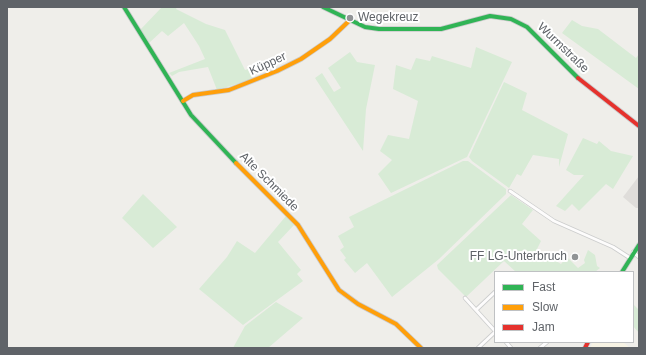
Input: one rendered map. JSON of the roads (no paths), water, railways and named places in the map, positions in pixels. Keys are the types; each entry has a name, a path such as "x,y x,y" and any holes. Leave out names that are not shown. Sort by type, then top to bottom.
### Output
{"street":[{"name":"Alte Schmiede","path":"124,7 198,124 307,236 339,290 358,304 396,324 421,348"},
{"name":"Wurmstraße","path":"323,7 365,27 433,29 449,27 474,19 490,16 511,19 527,27 575,76 639,126"},
{"name":"Küpper","path":"183,101 192,95 236,88 277,71 301,59 330,39 350,20"},
{"path":"510,191 554,222 613,247 630,258"},
{"path":"623,271 633,252 639,245"},
{"path":"633,252 639,257"},
{"path":"476,310 494,293"},
{"path":"465,298 494,330"},
{"path":"478,348 494,332"}],"place":[{"name":"Wegekreuz","path":"350,18"},
{"name":"FF LG-Unterbruch","path":"575,257"}]}
